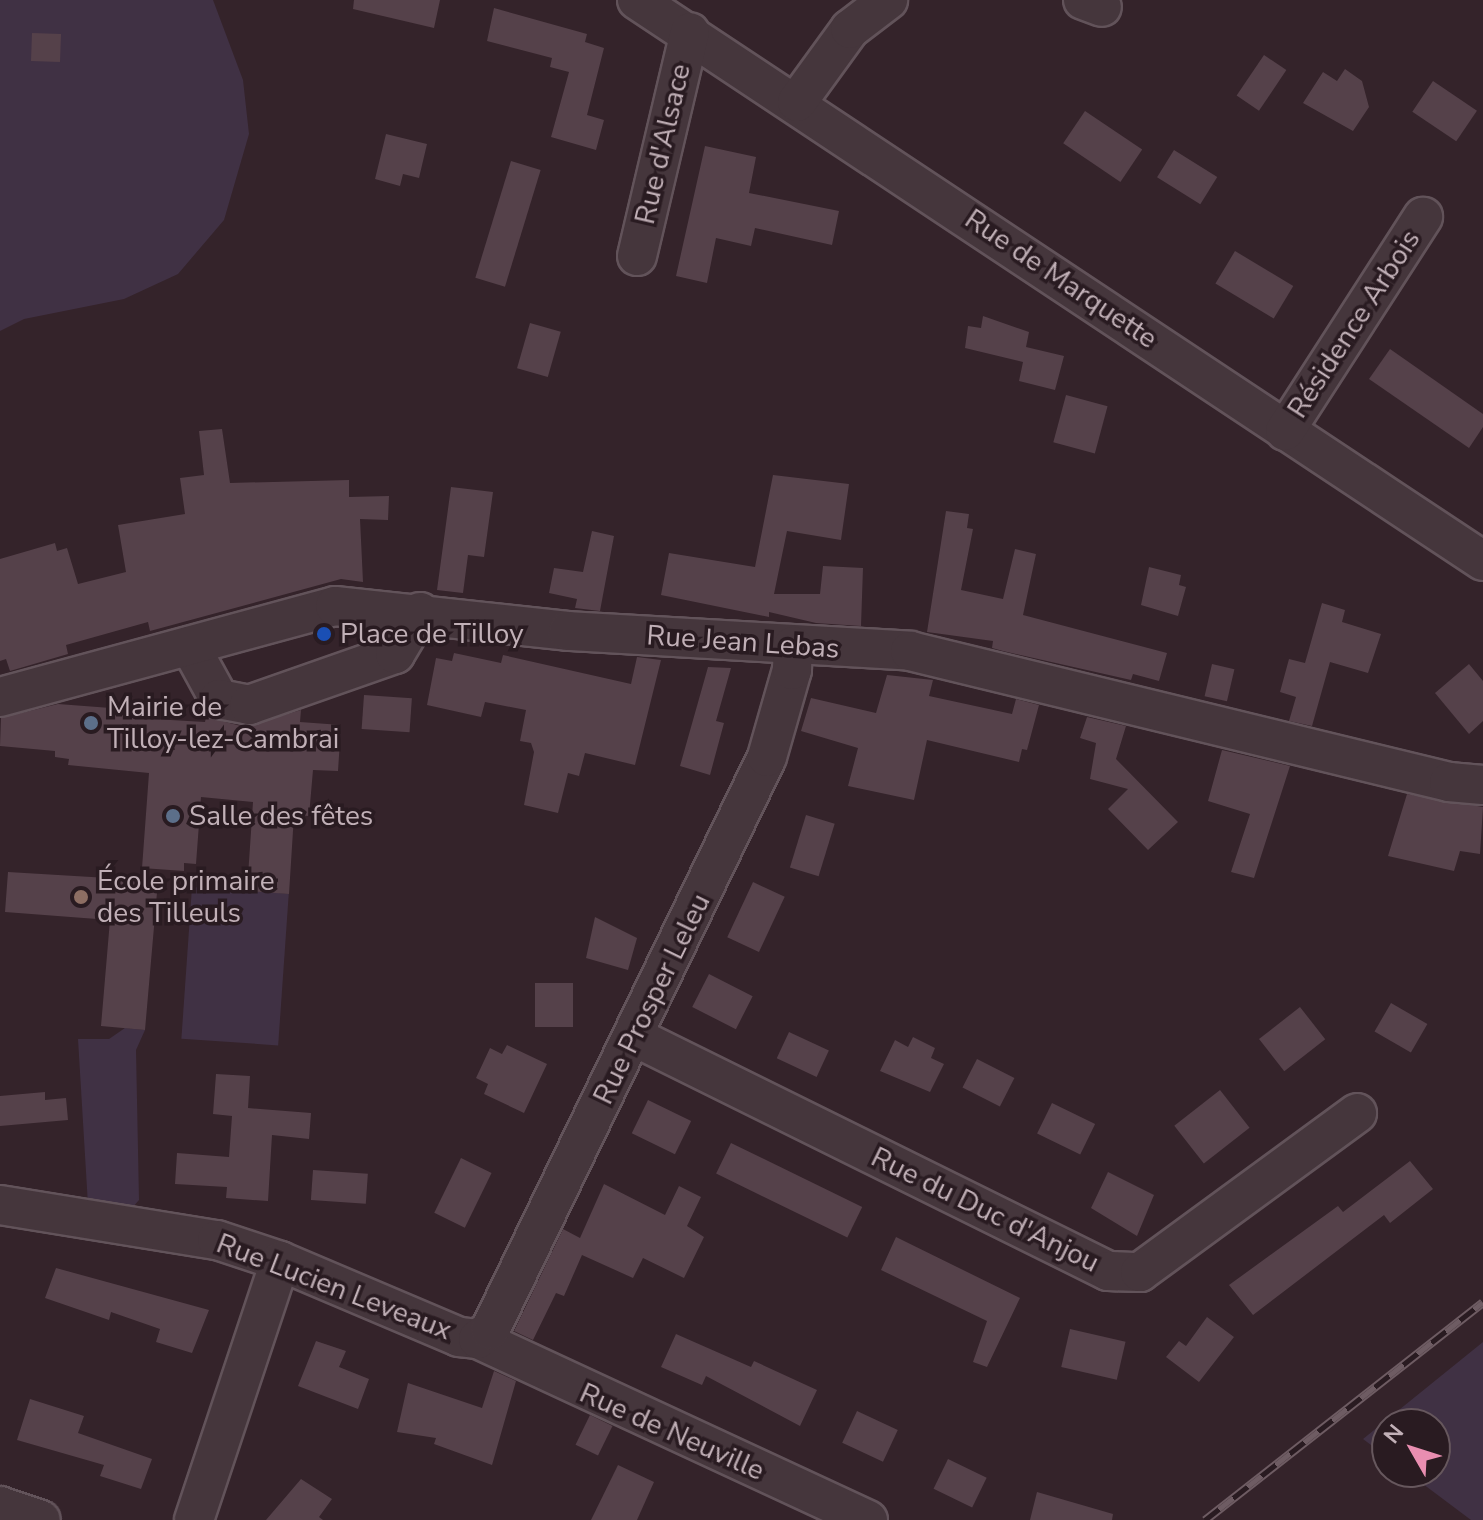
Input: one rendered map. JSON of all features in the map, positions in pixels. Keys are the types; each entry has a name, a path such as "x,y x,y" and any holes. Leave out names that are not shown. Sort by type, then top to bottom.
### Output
{"street":[{"name":"Rue de Marquette","path":"637,0 797,102 1483,561"},
{"path":"797,102 850,29 888,0"},
{"name":"Rue d'Alsace","path":"637,256 690,32"},
{"name":"Résidence Arbois","path":"1285,431 1423,217"},
{"name":"Rue Jean Lebas","path":"0,697 335,606 420,612 568,631 910,651 1433,779 1483,785"},
{"path":"190,646 219,699 249,705 395,654 420,612"},
{"name":"Rue Prosper Leleu","path":"478,1339 490,1330 635,1037 767,757 792,670 793,646"},
{"name":"Rue du Duc d'Anjou","path":"635,1037 1108,1271 1140,1272 1357,1113"},
{"name":"Rue Lucien Leveaux","path":"0,1205 217,1240 280,1261 459,1337 478,1339"},
{"path":"194,1520 280,1261"},
{"name":"Rue de Neuville","path":"478,1339 868,1520"}],"shaded area":[{"path":"0,0 213,0 243,80 249,134 224,220 178,274 124,299 24,319 0,331"},
{"path":"192,887 289,894 278,1045 181,1039"},
{"path":"125,1028 145,1030 136,1050 139,1200 132,1208 88,1205 78,1039 109,1039"},
{"path":"1483,1342 1483,1520 1471,1520 1428,1488 1451,1488 1451,1408 1401,1408"},
{"path":"1371,1433 1371,1445 1363,1439"}],"building":[{"path":"354,0 440,0 434,28 353,9"},
{"path":"494,8 587,34 585,42 604,48 587,115 604,120 596,150 551,137 569,72 550,67 552,58 487,41"},
{"path":"32,33 61,34 60,62 31,61"},
{"path":"1264,55 1286,70 1259,111 1237,96"},
{"path":"1345,69 1362,81 1369,107 1353,131 1303,103 1323,72 1337,81"},
{"path":"1433,81 1477,111 1456,141 1412,112"},
{"path":"1085,111 1142,150 1120,182 1063,143"},
{"path":"386,134 427,144 419,178 403,174 400,186 375,179"},
{"path":"705,146 756,157 749,193 839,211 832,245 755,228 751,246 716,238 707,283 676,276"},
{"path":"1174,150 1217,177 1200,204 1157,177"},
{"path":"511,161 541,170 505,287 475,278"},
{"path":"1235,251 1293,286 1274,319 1215,284"},
{"path":"983,316 1029,332 1026,347 1064,356 1055,390 1019,381 1023,362 965,348 968,326 981,328"},
{"path":"530,323 561,332 548,377 517,368"},
{"path":"1390,349 1483,414 1483,427 1469,448 1369,379"},
{"path":"1066,395 1108,406 1095,453 1053,442"},
{"path":"222,429 230,483 349,480 349,497 389,496 388,520 360,519 363,582 341,579 150,631 148,622 66,645 68,654 10,671 6,659 0,661 0,559 55,543 57,551 67,548 78,584 126,572 118,525 185,514 180,478 204,475 199,431"},
{"path":"773,475 849,484 841,540 787,531 774,594 820,594 823,566 863,568 861,626 816,623 769,612 769,617 661,595 669,553 755,567"},
{"path":"451,487 493,492 484,557 468,555 463,593 437,590"},
{"path":"946,511 969,514 967,528 973,529 961,590 1003,599 1015,549 1036,554 1023,615 1167,653 1159,681 1133,674 1131,680 1003,651 992,648 993,641 927,632"},
{"path":"592,531 614,536 600,611 575,608 577,599 549,593 554,568 583,572"},
{"path":"1149,567 1181,575 1179,585 1186,587 1178,616 1141,605"},
{"path":"1322,603 1345,610 1342,622 1381,634 1368,673 1330,662 1312,726 1289,721 1296,697 1280,692 1289,659 1305,663"},
{"path":"454,653 501,663 503,655 631,684 637,657 661,660 635,765 585,753 579,776 568,773 558,813 524,805 534,752 531,743 520,741 526,710 485,702 481,717 427,705 436,658 452,661"},
{"path":"1212,664 1234,669 1227,701 1205,696"},
{"path":"1469,664 1483,681 1483,721 1469,734 1435,693"},
{"path":"708,667 731,668 716,721 724,723 710,775 680,766"},
{"path":"887,675 933,680 929,696 1012,714 1016,699 1039,705 1027,750 1022,749 1019,762 927,740 914,800 848,786 858,748 801,731 811,698 876,713"},
{"path":"364,695 412,698 410,732 362,729"},
{"path":"58,704 137,710 136,718 205,722 206,717 245,727 301,710 300,722 341,725 338,771 313,770 309,816 294,815 289,894 247,891 253,802 201,797 196,864 184,863 184,871 142,868 149,773 68,765 69,759 55,757 55,751 0,746 1,718"},
{"path":"1087,717 1126,726 1116,759 1178,822 1148,850 1108,809 1128,789 1090,779 1096,743 1080,738"},
{"path":"1222,750 1290,766 1254,878 1231,872 1250,814 1208,801"},
{"path":"1407,794 1483,807 1480,854 1460,851 1454,871 1388,856"},
{"path":"806,815 835,824 819,876 790,868"},
{"path":"8,872 158,881 145,1030 101,1026 110,920 5,912"},
{"path":"753,882 785,897 759,952 727,937"},
{"path":"595,917 637,938 628,970 586,958"},
{"path":"709,974 753,996 736,1029 692,1007"},
{"path":"535,983 573,983 573,1027 535,1027"},
{"path":"1391,1003 1427,1024 1411,1053 1374,1032"},
{"path":"1300,1007 1325,1039 1284,1071 1259,1039"},
{"path":"789,1032 829,1051 817,1077 777,1058"},
{"path":"913,1037 935,1048 931,1058 944,1064 930,1092 880,1071 895,1040 908,1047"},
{"path":"507,1045 547,1064 524,1113 484,1094 488,1084 476,1078 490,1048 502,1054"},
{"path":"977,1059 1014,1078 1000,1107 962,1088"},
{"path":"216,1074 250,1076 248,1108 311,1113 309,1139 272,1135 268,1201 226,1198 227,1187 175,1184 177,1153 229,1157 232,1116 213,1114"},
{"path":"1220,1090 1250,1128 1204,1164 1174,1126"},
{"path":"45,1092 45,1100 66,1098 68,1120 0,1126 0,1096"},
{"path":"648,1100 691,1121 675,1154 632,1133"},
{"path":"1052,1103 1095,1124 1080,1155 1037,1134"},
{"path":"731,1143 862,1207 847,1238 716,1174"},
{"path":"461,1158 492,1173 465,1228 434,1213"},
{"path":"1410,1161 1433,1189 1390,1223 1384,1215 1253,1315 1229,1285 1338,1206 1343,1212"},
{"path":"313,1170 368,1174 366,1204 311,1200"},
{"path":"1108,1172 1154,1195 1137,1236 1091,1208"},
{"path":"604,1184 665,1215 679,1186 701,1197 687,1226 704,1237 684,1278 643,1258 633,1278 582,1255 564,1296 556,1293 533,1340 514,1331 563,1229 580,1238"},
{"path":"896,1237 1020,1298 987,1367 973,1362 987,1321 881,1270"},
{"path":"56,1268 209,1310 192,1353 156,1342 160,1329 111,1312 109,1320 45,1298"},
{"path":"1207,1317 1234,1337 1199,1382 1166,1357 1179,1341 1186,1346"},
{"path":"1070,1329 1126,1342 1117,1380 1061,1367"},
{"path":"676,1334 751,1367 754,1361 817,1390 800,1426 706,1376 702,1385 661,1367"},
{"path":"316,1341 346,1351 339,1367 369,1379 358,1409 298,1386"},
{"path":"494,1371 516,1381 492,1465 434,1444 436,1438 397,1432 408,1383 482,1408"},
{"path":"30,1399 84,1416 78,1433 152,1459 141,1489 100,1476 104,1465 17,1440"},
{"path":"857,1411 898,1430 883,1462 842,1443"},
{"path":"590,1415 612,1426 598,1456 576,1445"},
{"path":"948,1459 987,1478 972,1508 934,1489"},
{"path":"618,1465 654,1482 637,1520 591,1520"},
{"path":"301,1479 332,1499 319,1517 323,1520 266,1520"},
{"path":"1037,1492 1113,1514 1112,1520 1030,1520"}],"railway":[{"path":"1205,1520 1483,1302"}],"place":[{"name":"Place de Tilloy","path":"324,634"},
{"name":"Mairie de Tilloy-lez-Cambrai","path":"91,723"},
{"name":"Salle des fêtes","path":"173,816"},
{"name":"École primaire des Tilleuls","path":"81,897"}]}
